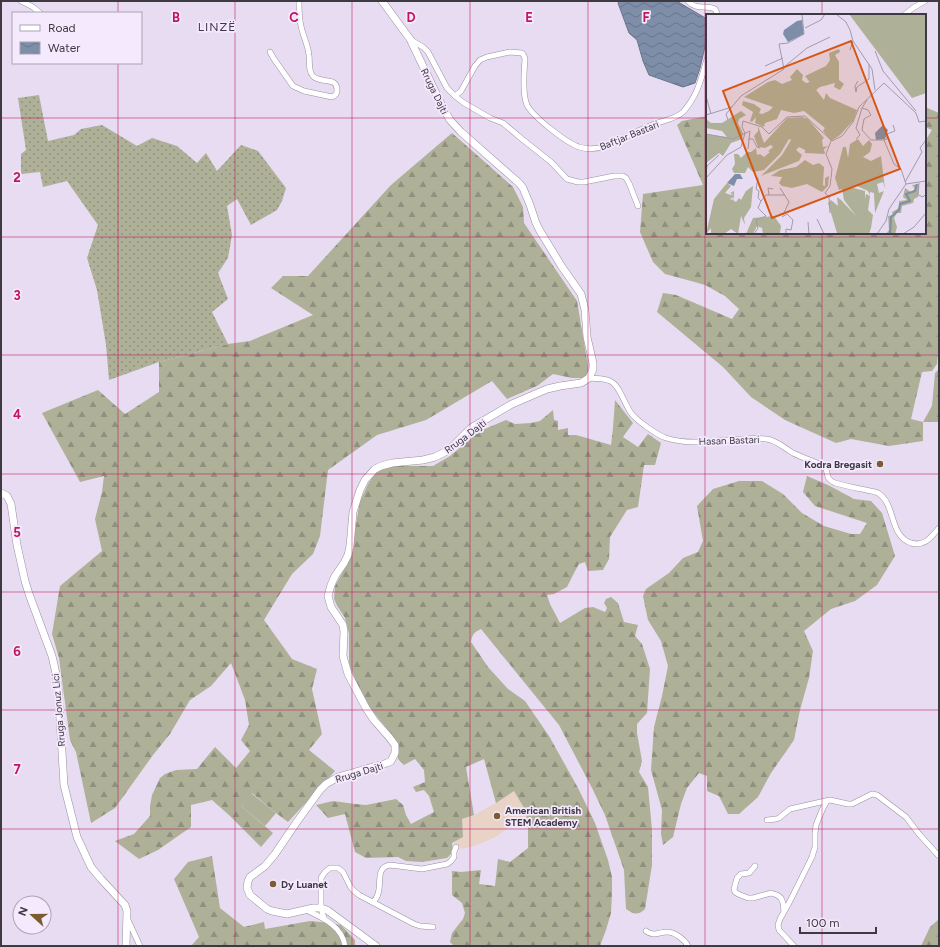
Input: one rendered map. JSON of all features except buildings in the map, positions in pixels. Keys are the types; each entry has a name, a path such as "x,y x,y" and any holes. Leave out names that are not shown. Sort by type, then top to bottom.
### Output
{"main road":[{"name":"Rruga Dajti","path":"320,908 287,914 278,913 267,909 250,895 247,888 250,877 265,866 275,854 320,790 326,784 338,777 387,763 391,761 395,753 395,745 366,708 348,674 343,656 343,625 331,607 328,596 335,576 348,555 353,512 358,495 365,480 375,469 381,466 435,457 449,450 472,428 512,404 548,389 581,383 589,378 593,369 587,337 585,310 581,294 562,267 536,223 523,188 461,132 450,120 410,39 382,1"},
{"name":"Rruga Jonuz Lici","path":"1,493 6,496 11,504 17,545 25,581 52,656 58,686 64,785 77,837 91,866 125,906 127,911 127,919"},
{"path":"320,908 327,910 376,946"},
{"path":"126,946 127,919"}],"street":[{"path":"21,1 39,12"},
{"path":"270,52 293,86 304,91 332,97 335,96 336,86 334,83 313,77 310,72 309,54 299,19 298,1"},
{"path":"688,1 695,7 715,9 716,14"},
{"path":"905,14 925,1"},
{"path":"410,39 424,47 428,52 447,88 455,96 490,118 503,123 551,162 567,179 584,182 619,175 624,176 630,183 638,206"},
{"name":"Baftjar Bastari","path":"455,96 461,91 480,60 487,56 510,52 522,53 525,59 525,96 531,111 565,140 574,145 586,148 600,148 682,113 698,91 706,62"},
{"name":"Hasan Bastari","path":"589,378 611,381 616,385 630,413 646,426 664,437 698,442 716,440 773,440 792,452 824,466 829,480 835,484 879,494 886,501 895,526 906,540 917,543 926,541 939,528"},
{"path":"767,820 776,820 790,809 828,801 852,804 872,794 877,794 906,816 919,834 939,856"},
{"path":"794,946 779,930 778,925 812,857 815,847 814,834 816,825 822,808 828,801"},
{"path":"374,902 380,891 381,871 383,868 390,865 422,869 447,864 454,857 456,847"},
{"path":"755,866 749,873 741,874 737,878 734,889 735,892 748,898 771,893 777,894 781,898 784,911"},
{"path":"324,918 320,908 321,878 324,872 330,868 338,868 343,872 354,890 363,898 374,902 414,924 433,927"},
{"path":"306,910 324,918 335,927 344,939 345,946"},
{"path":"127,919 140,946"},
{"path":"646,931 650,934 670,932 685,940 688,946"}],"shaded area":[{"path":"514,791 524,808 526,816 497,836 471,847 458,849 454,842 463,837 462,819 474,815"}],"green space":[{"path":"39,95 48,141 74,135 81,129 102,125 137,146 152,138 177,146 197,163 206,153 217,171 241,145 258,151 286,188 282,201 277,210 251,225 237,199 227,206 232,235 228,258 218,273 228,299 212,312 228,344 159,362 109,380 106,345 97,290 87,258 98,225 67,181 43,187 40,172 21,174 21,154 26,150 18,98"},
{"path":"926,107 939,113 939,342 937,364 932,371 922,372 911,419 923,422 923,441 889,446 851,439 836,443 785,420 751,397 723,367 657,312 663,293 676,295 732,319 739,309 725,296 705,285 665,274 653,262 640,232 643,194 703,185 677,125 682,121 706,116 706,234 926,234 926,139 932,130 926,127"},
{"path":"452,133 513,187 523,207 524,223 577,301 588,373 583,378 572,378 553,374 537,386 507,399 492,381 426,420 377,435 328,470 320,536 313,554 292,574 264,620 292,659 317,669 312,689 322,734 309,750 335,771 288,822 252,793 241,806 273,833 261,847 212,800 191,805 191,827 158,850 139,859 115,841 134,834 150,816 152,795 160,778 165,774 176,770 197,769 215,747 236,768 250,751 241,740 249,725 245,700 231,663 211,686 190,700 170,734 115,808 91,823 76,752 70,740 59,658 52,634 60,586 102,551 95,519 102,492 104,476 80,482 42,413 98,390 125,414 159,392 159,362 228,344 250,341 313,315 271,288 283,276 308,276 391,185"},
{"path":"939,369 939,422 923,422 932,406 935,373"},
{"path":"615,400 633,423 623,437 638,447 648,434 661,443 655,465 644,465 638,507 627,510 610,537 609,559 603,570 588,571 585,562 579,564 567,587 554,594 547,595 560,623 585,608 593,607 605,612 607,608 604,603 606,599 611,597 618,603 624,622 638,625 635,636 642,644 650,669 647,713 637,724 637,733 642,761 639,772 648,787 652,830 652,865 645,909 636,914 626,909 624,870 605,815 559,725 481,629 474,634 471,642 488,667 508,689 525,701 549,736 578,788 595,823 608,860 612,877 611,913 600,946 454,946 450,942 452,933 463,919 465,913 462,903 452,895 452,871 461,872 481,870 479,884 495,886 498,859 510,862 528,848 528,823 524,808 514,791 496,803 484,759 466,767 474,815 462,819 463,837 452,843 453,852 447,858 422,862 406,861 398,857 366,858 355,852 345,814 328,818 316,805 333,801 366,805 396,799 403,805 411,824 434,812 429,796 424,790 416,792 413,787 425,782 424,770 415,759 404,765 398,759 397,741 366,703 358,688 349,663 349,634 345,618 334,599 335,586 348,562 352,550 360,502 368,484 375,474 381,469 394,466 433,466 450,456 480,431 506,420 515,424 540,421 553,410 554,420 558,421 558,430 568,428 568,435 576,435 611,445"},
{"path":"807,476 854,499 871,501 882,513 895,556 877,585 855,601 831,609 804,631 813,651 809,678 800,710 794,740 771,773 758,797 739,814 728,814 719,796 707,791 707,776 699,773 687,788 681,804 673,837 663,845 661,834 662,810 651,770 654,727 668,666 661,641 648,620 643,596 646,589 669,573 683,558 698,552 703,541 697,506 713,489 739,481 762,481 783,494 802,513 824,526 851,534 860,534 867,523 815,506 803,492"},
{"path":"251,793 276,813 265,826 241,806"},
{"path":"212,856 220,908 244,927 264,922 265,929 310,921 341,925 355,940 355,946 191,946 199,937 174,879 188,862"},
{"path":"939,919 939,946 921,946 930,927"}],"water":[{"path":"619,1 678,1 706,18 706,42 695,83 683,87 649,75 637,40 629,33 618,3"}],"place":[{"name":"Kodra Bregasit","path":"880,464"},
{"name":"American British STEM Academy","path":"497,816"},
{"name":"Dy Luanet","path":"273,884"}],"district":[{"name":"LINZË","path":"217,27"}]}
